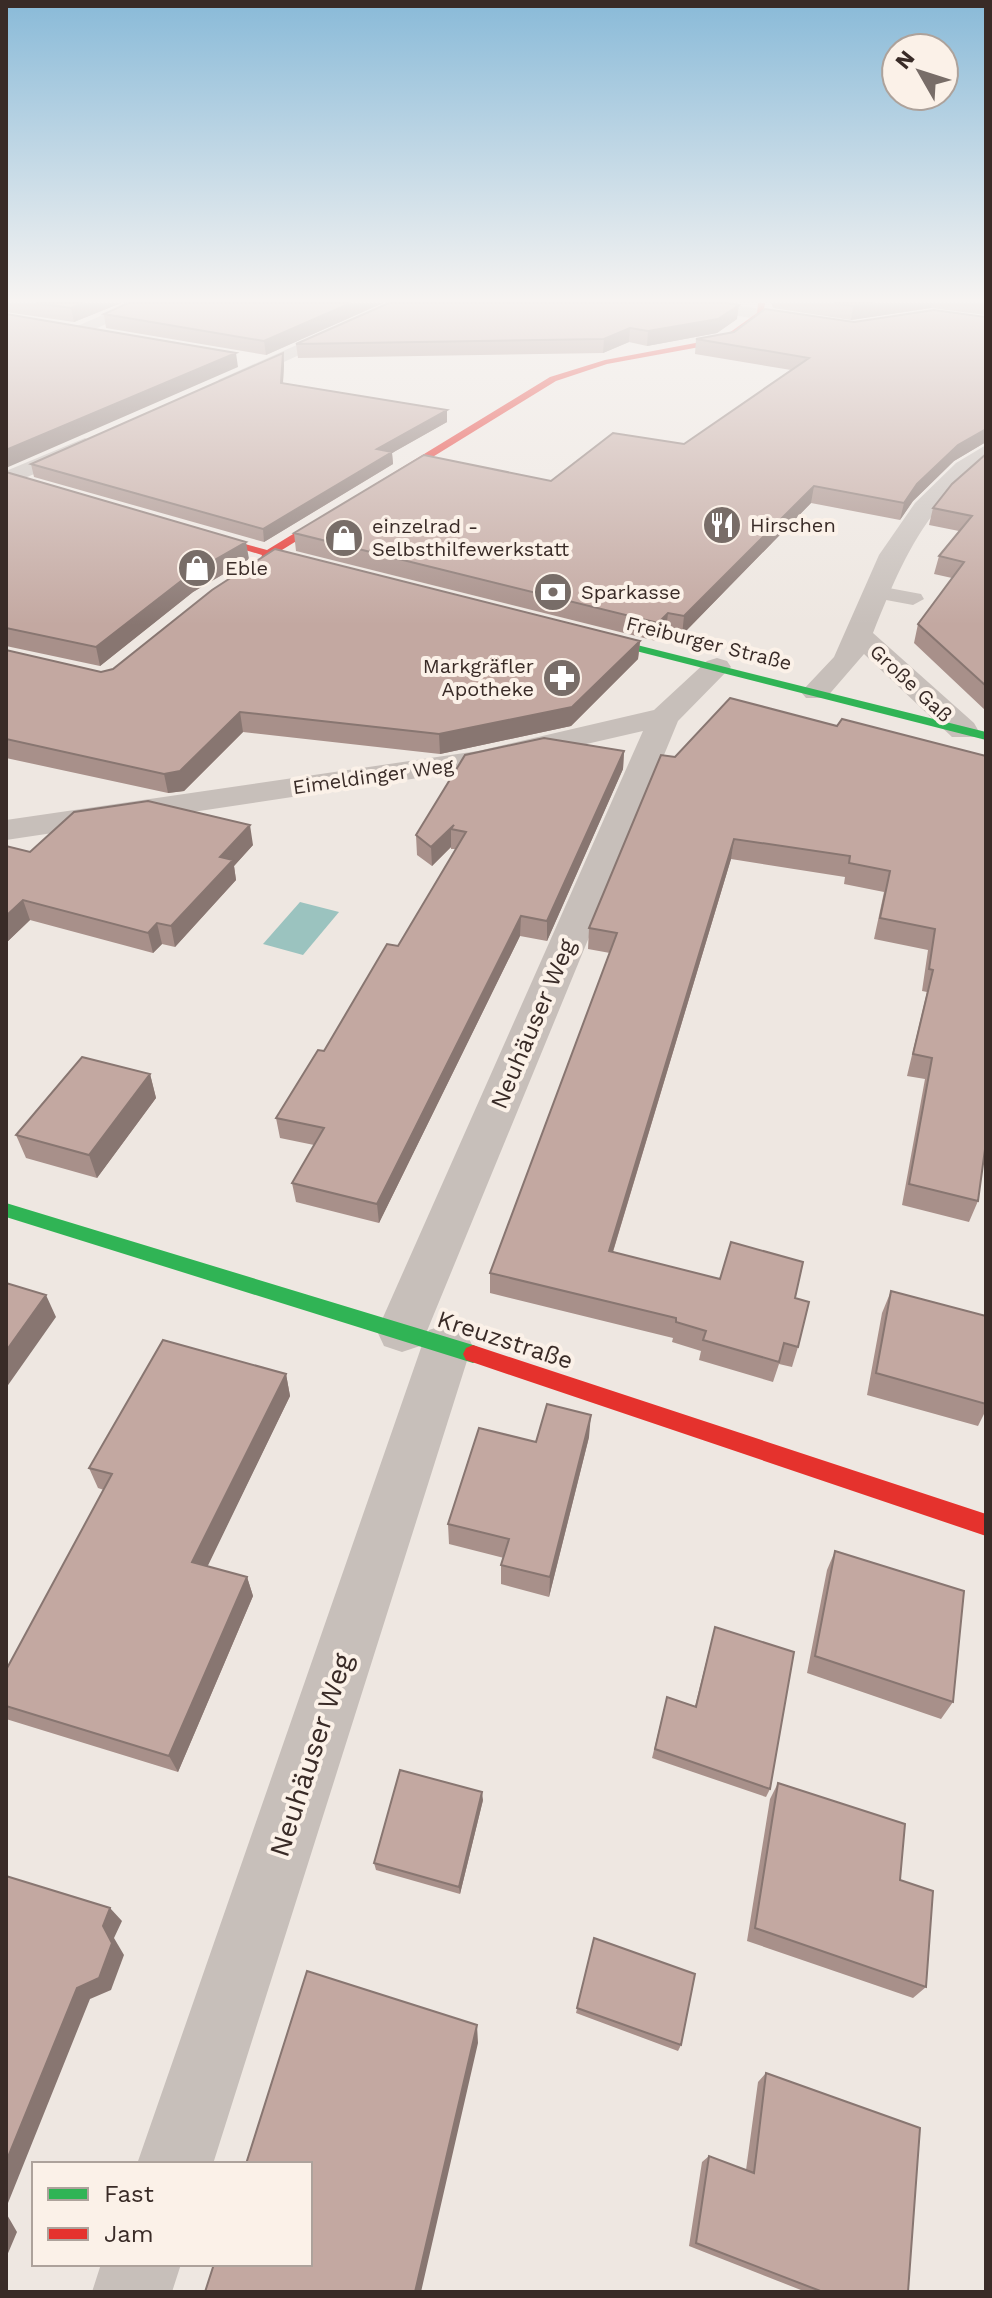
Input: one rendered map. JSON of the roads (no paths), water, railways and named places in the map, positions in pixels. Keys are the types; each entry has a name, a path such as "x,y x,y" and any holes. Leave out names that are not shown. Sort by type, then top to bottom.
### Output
{"street":[{"path":"216,593 264,564 268,554 502,410"},
{"path":"6,479 107,434"},
{"name":"Große Gaß","path":"816,692 847,660 860,636 892,555 923,508 964,468 986,452"},
{"path":"6,479 37,488"},
{"path":"176,528 344,574"},
{"name":"Freiburger Straße","path":"565,630 974,733"},
{"name":"Große Gaß","path":"860,636 974,733"},
{"path":"664,717 717,667"},
{"name":"Eimeldinger Weg","path":"6,830 478,760 664,717"},
{"name":"Neuhäuser Weg","path":"176,2162 424,1338 664,717"},
{"name":"Kreuzstraße","path":"6,1210 424,1338 986,1525"},
{"path":"132,2292 140,2266"}],"lane":[{"path":"878,592 913,599"}],"water":[{"path":"300,902 339,912 303,955 263,944"}],"place":[{"name":"Hirschen","path":"722,525"},
{"name":"einzelrad - Selbsthilfewerkstatt","path":"344,538"},
{"name":"Eble","path":"197,568"},
{"name":"Sparkasse","path":"553,592"},
{"name":"Markgräfler Apotheke","path":"562,678"}]}
